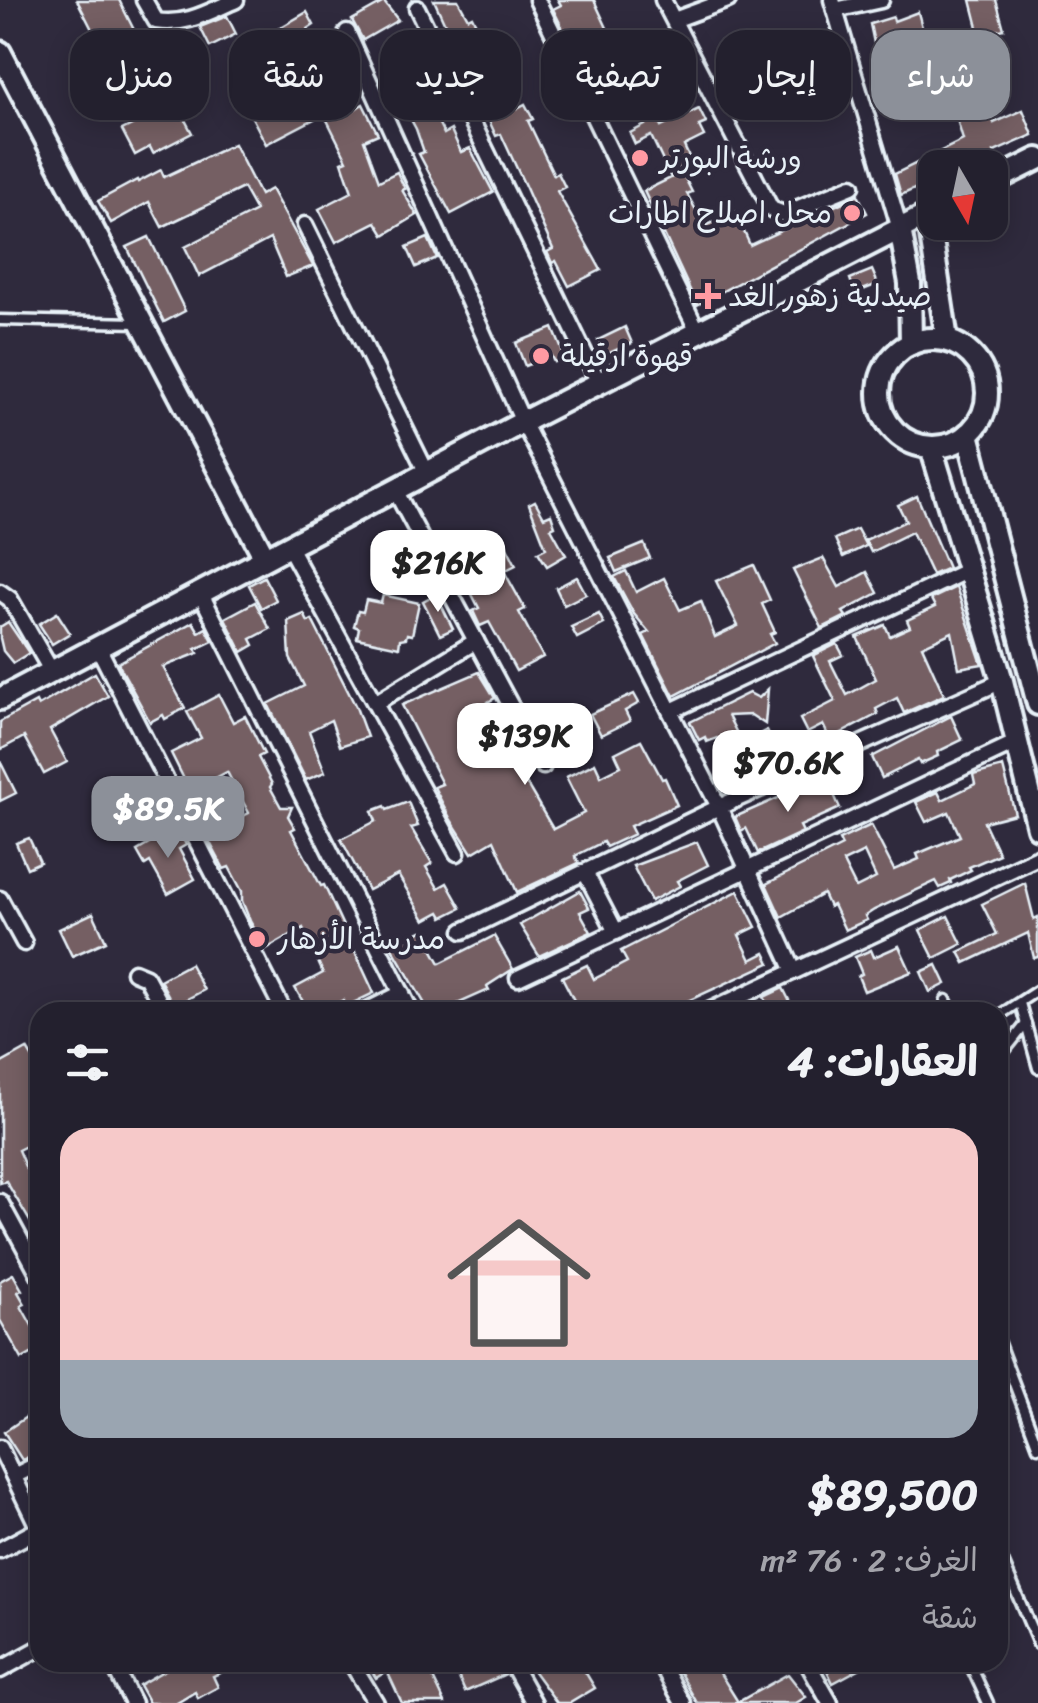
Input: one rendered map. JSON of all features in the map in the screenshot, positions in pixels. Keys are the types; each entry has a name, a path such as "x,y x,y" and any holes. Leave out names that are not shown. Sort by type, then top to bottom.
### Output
{"street":[{"path":"144,0 156,21 184,24 236,0"},
{"path":"537,0 698,332"},
{"path":"663,0 771,209 784,214 852,186"},
{"path":"674,20 728,0"},
{"path":"881,0 834,5 900,229 910,283 911,344"},
{"path":"417,8 599,383"},
{"path":"0,52 265,558"},
{"path":"360,61 523,422 719,807 794,970"},
{"path":"1008,174 1038,158"},
{"path":"0,699 523,422 918,220"},
{"path":"305,226 426,473"},
{"path":"935,240 947,340"},
{"path":"928,339 947,340 975,358 984,373 988,389 979,422 957,442 931,447 915,444 890,425 879,396 887,364 911,344 928,339"},
{"path":"968,434 1038,704"},
{"path":"931,447 1002,681 1038,828"},
{"path":"395,490 544,766"},
{"path":"288,545 456,853"},
{"path":"671,712 968,570"},
{"path":"0,592 10,599 52,672"},
{"path":"201,594 407,1002"},
{"path":"375,703 476,641"},
{"path":"99,649 279,1002"},
{"path":"463,931 719,807 1002,681"},
{"path":"518,978 1018,741"},
{"path":"728,1002 1038,857"},
{"path":"586,872 616,932"},
{"path":"0,900 24,943"},
{"path":"134,972 146,977 160,1002"},
{"path":"384,1002 402,993"},
{"path":"0,1202 30,1258"},
{"path":"0,1448 30,1509"},
{"path":"14,1476 30,1468"},
{"path":"0,1550 30,1535"},
{"path":"0,1670 30,1654"},
{"path":"121,1672 133,1703"},
{"path":"357,1672 376,1703"},
{"path":"517,1672 534,1703"},
{"path":"666,1672 683,1703"},
{"path":"813,1672 830,1703"}],"lane":[{"path":"0,320 142,323"},
{"path":"1008,1010 1038,990"},
{"path":"1020,1003 1038,1068"},
{"path":"1008,1046 1026,1024"},
{"path":"1008,1368 1038,1447"},
{"path":"1008,1574 1038,1644"},
{"path":"974,1672 988,1703"}],"building":[{"path":"77,0 119,0 134,30 92,30"},
{"path":"434,0 458,0 479,30 448,30"},
{"path":"558,0 594,0 608,30 564,30 553,9 561,5"},
{"path":"971,0 996,0 1004,29 979,30"},
{"path":"384,2 398,20 363,40 352,20"},
{"path":"307,12 314,25 309,30 276,30"},
{"path":"918,12 923,30 871,30 870,24 893,17 894,21"},
{"path":"227,16 234,30 229,30 229,38 210,47 209,30 200,27"},
{"path":"363,104 378,134 364,140 379,181 397,172 405,189 402,190 417,215 384,235 376,222 336,242 319,209 352,192 342,162 347,160 327,120 360,120"},
{"path":"525,104 533,119 528,121 554,175 558,173 565,187 557,191 601,270 569,286 547,252 553,249 501,134 496,136 489,120 521,120 521,106"},
{"path":"699,109 706,123 699,126 704,136 684,146 689,157 683,160 686,166 680,168 692,192 687,194 705,226 735,212 750,245 858,195 867,213 697,305 644,191 671,178 651,136 635,144 630,133 645,125 643,120 658,120 661,127 676,120 696,120"},
{"path":"1023,110 1033,135 999,150 943,150 963,140 957,120 994,123 1010,120 1010,116"},
{"path":"142,120 185,120 192,133 153,153 150,147 135,155 122,130"},
{"path":"253,120 312,120 266,144"},
{"path":"411,120 437,120 444,134 451,130 461,152 470,148 493,192 451,214 419,154 424,152"},
{"path":"234,144 260,195 271,189 313,266 286,277 270,239 199,276 185,247 256,211 243,188 162,227 149,202 111,223 98,201 137,180 161,170 164,177"},
{"path":"918,162 918,188 901,195 895,174"},
{"path":"149,237 185,311 164,322 127,247"},
{"path":"428,238 437,258 416,267 407,247"},
{"path":"872,270 878,284 855,293 850,279"},
{"path":"625,327 632,343 605,355 598,340"},
{"path":"553,328 565,357 554,362 551,356 525,366 516,343"},
{"path":"917,496 948,568 932,575 912,532 871,552 865,540 906,521 898,505"},
{"path":"535,501 544,517 551,514 555,526 551,528 566,555 547,566 538,552 546,548 529,504"},
{"path":"857,529 866,546 843,557 835,539"},
{"path":"644,544 650,558 616,572 610,558"},
{"path":"507,547 516,565 504,571 525,609 519,612 543,657 516,671 489,622 480,626 473,611 479,608 460,571"},
{"path":"823,558 839,587 867,572 878,593 822,628 793,570"},
{"path":"754,565 770,600 762,604 775,632 770,634 775,643 674,696 643,635 649,632 614,577 626,571 636,592 664,578 680,610 701,601 715,637 738,626 716,581"},
{"path":"264,577 276,600 261,608 249,585"},
{"path":"577,577 586,594 564,605 556,588"},
{"path":"956,587 982,664 959,668 952,632 922,646 944,695 904,713 897,698 876,709 878,714 830,739 823,725 807,733 800,719 835,701 813,656 837,644 843,655 830,661 847,695 876,679 857,637 885,625 890,636 910,627 907,620 935,607 931,599"},
{"path":"436,594 453,629 440,635 423,601"},
{"path":"383,595 419,603 412,635 400,639 399,647 357,638 359,628 354,626 358,611 363,612 366,600 381,603"},
{"path":"255,602 270,629 251,639 254,645 242,652 225,618"},
{"path":"57,613 70,633 52,644 39,624"},
{"path":"304,614 308,622 312,620 367,737 340,746 331,720 309,731 325,772 306,780 268,704 304,686 290,658 288,621"},
{"path":"599,614 604,624 577,638 571,627"},
{"path":"8,622 29,653 13,663 3,651 0,638 0,627"},
{"path":"193,622 199,632 206,628 213,641 196,649 198,653 163,667 185,708 150,722 118,663"},
{"path":"479,672 495,698 488,702 505,744 498,748 508,767 515,764 553,829 584,813 566,777 595,763 601,776 621,766 615,753 641,740 677,805 630,826 634,834 606,847 603,842 575,856 579,863 517,892 494,840 472,853 451,820 434,787 442,784 402,705"},
{"path":"95,673 108,696 50,730 67,762 44,774 24,737 0,750 0,722 36,702 38,706"},
{"path":"768,689 765,724 751,715 728,716 742,743 767,730 778,753 761,761 764,765 752,771 755,775 736,784 717,738 699,740 690,722 749,693 759,698"},
{"path":"634,694 639,703 625,711 630,721 601,735 590,714"},
{"path":"219,695 233,722 245,716 264,754 258,757 270,787 281,807 292,807 288,816 295,828 291,830 321,886 324,885 374,993 355,1002 303,1002 295,988 323,973 303,928 266,949 250,921 242,891 229,867 224,869 206,835 249,813 227,772 190,791 171,753 201,738 187,712"},
{"path":"951,716 962,740 937,752 938,756 920,764 918,760 882,778 872,757"},
{"path":"0,761 16,793 0,801"},
{"path":"1003,767 1015,814 984,822 999,854 969,867 971,870 940,888 936,881 874,910 865,916 867,920 845,930 823,894 781,917 766,884 842,846 839,840 871,825 894,870 919,859 917,854 960,836 949,812 926,822 916,802 938,792 942,800 975,784 973,775","holes":["864,852 876,878 856,888 843,862"]},
{"path":"826,777 840,808 800,826 803,832 758,853 746,828 741,831 735,817"},
{"path":"408,802 418,826 411,828 432,863 426,867 438,888 447,883 461,908 443,917 440,912 425,920 398,875 368,890 341,839 376,821 372,811"},
{"path":"177,828 186,845 179,849 195,879 168,894 150,862 145,865 137,851"},
{"path":"29,838 40,862 27,868 16,843"},
{"path":"697,842 708,865 677,881 680,886 651,901 633,866"},
{"path":"1025,883 1034,919 1038,917 1038,957 1034,958 1028,933 965,963 959,952 997,934 982,904"},
{"path":"580,891 589,908 580,912 591,932 539,956 520,925"},
{"path":"738,891 756,927 739,935 751,960 765,953 770,963 686,1002 575,1002 562,977 587,965 594,979 627,962 621,951"},
{"path":"93,913 106,941 72,956 59,929"},
{"path":"948,916 962,944 934,958 920,930"},
{"path":"422,931 440,963 494,936 513,969 487,986 489,990 462,1002 424,1002 391,946"},
{"path":"899,946 911,972 864,991 855,957 871,950 874,957"},
{"path":"190,964 204,990 182,1002 172,1002 160,980"},
{"path":"937,965 946,984 930,992 921,972"},
{"path":"783,988 790,1002 767,1002 764,997"},
{"path":"27,1049 30,1054 30,1144 18,1150 30,1178 30,1221 6,1181 0,1183 0,1064"},
{"path":"13,1274 22,1290 18,1292 30,1322 30,1355 22,1359 0,1320 0,1281"},
{"path":"30,1414 30,1456 22,1460 4,1432"},
{"path":"162,1672 222,1672 213,1676 218,1687 198,1698 195,1692 177,1703 149,1703 139,1685"},
{"path":"387,1672 439,1672 432,1676 445,1703 402,1703"},
{"path":"456,1672 506,1674 465,1692"},
{"path":"534,1672 585,1672 595,1688 570,1703 557,1703"},
{"path":"680,1672 719,1672 738,1702 788,1674 806,1697 796,1703 697,1703"},
{"path":"828,1672 853,1672 833,1683"}],"place":[{"name":"ورشة البورتر","path":"640,158"},
{"name":"محل اصلاح اطارات","path":"852,213"},
{"name":"صيدلية زهور الغد","path":"708,296"},
{"name":"قهوة ارقيلة","path":"541,356"},
{"name":"مدرسة الأزهار","path":"257,939"}]}
